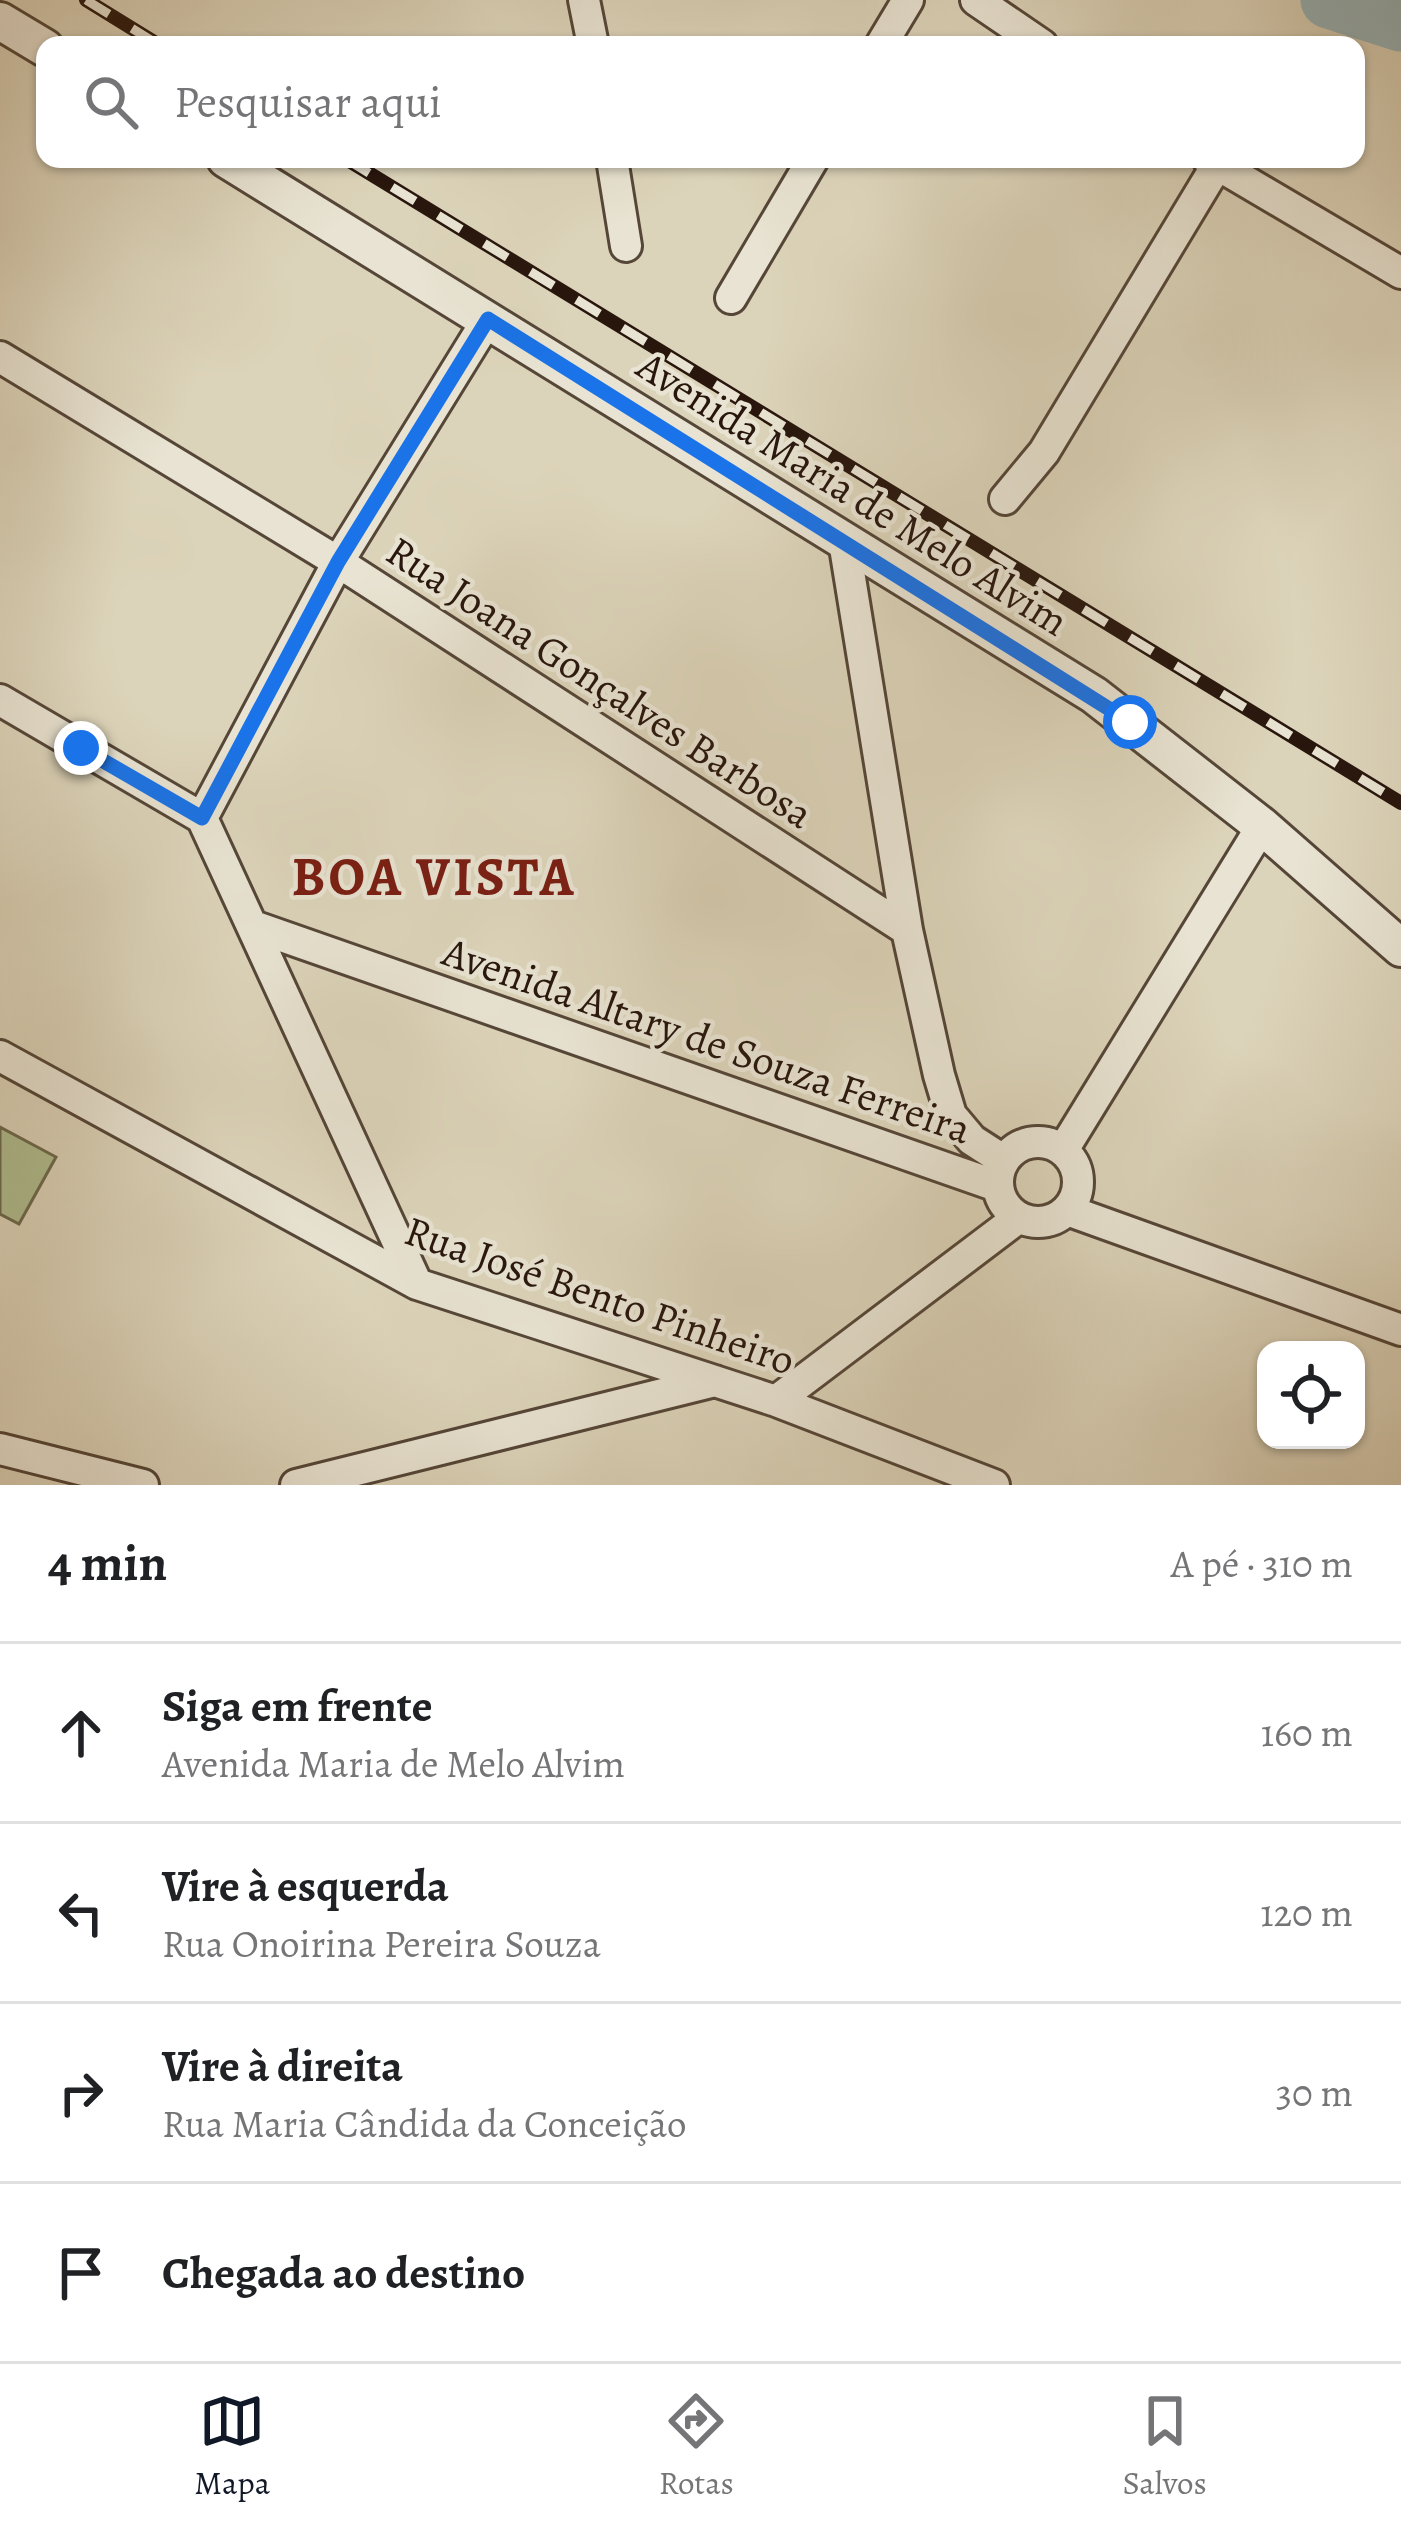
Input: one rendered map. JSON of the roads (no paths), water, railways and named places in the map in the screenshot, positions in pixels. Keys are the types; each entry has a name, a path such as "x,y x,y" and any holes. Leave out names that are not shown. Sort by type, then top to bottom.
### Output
{"street":[{"path":"584,0 591,36"},
{"path":"886,36 908,0"},
{"path":"976,0 1029,36"},
{"path":"0,21 36,43"},
{"name":"Avenida Maria de Melo Alvim","path":"241,168 1094,694 1262,826 1401,948"},
{"path":"613,168 626,246"},
{"path":"731,298 808,168"},
{"path":"1005,499 1044,452 1210,168"},
{"path":"1223,168 1401,273"},
{"path":"202,818 338,562 488,319"},
{"name":"Rua Joana Gonçalves Barbosa","path":"0,357 338,562 907,930"},
{"path":"844,542 907,930 951,1114 1000,1173 1008,1210 1018,1218 1044,1222 1067,1210 1078,1186 1077,1173 1063,1150 1051,1144 1024,1144 1000,1173"},
{"path":"0,700 202,818 417,1284"},
{"path":"1063,1150 1262,826"},
{"name":"Avenida Altary de Souza Ferreira","path":"253,926 1000,1173"},
{"name":"Rua José Bento Pinheiro","path":"0,1056 417,1284 776,1401 994,1485"},
{"path":"1067,1210 1401,1330"},
{"path":"776,1401 1018,1218"},
{"path":"296,1485 715,1382"},
{"path":"0,1449 143,1485"}],"waterway":[{"path":"1329,0 1401,23"}],"railway":[{"path":"86,0 144,36"},
{"path":"361,168 1401,803"}],"district":[{"name":"BOA VISTA","path":"434,877"}]}
